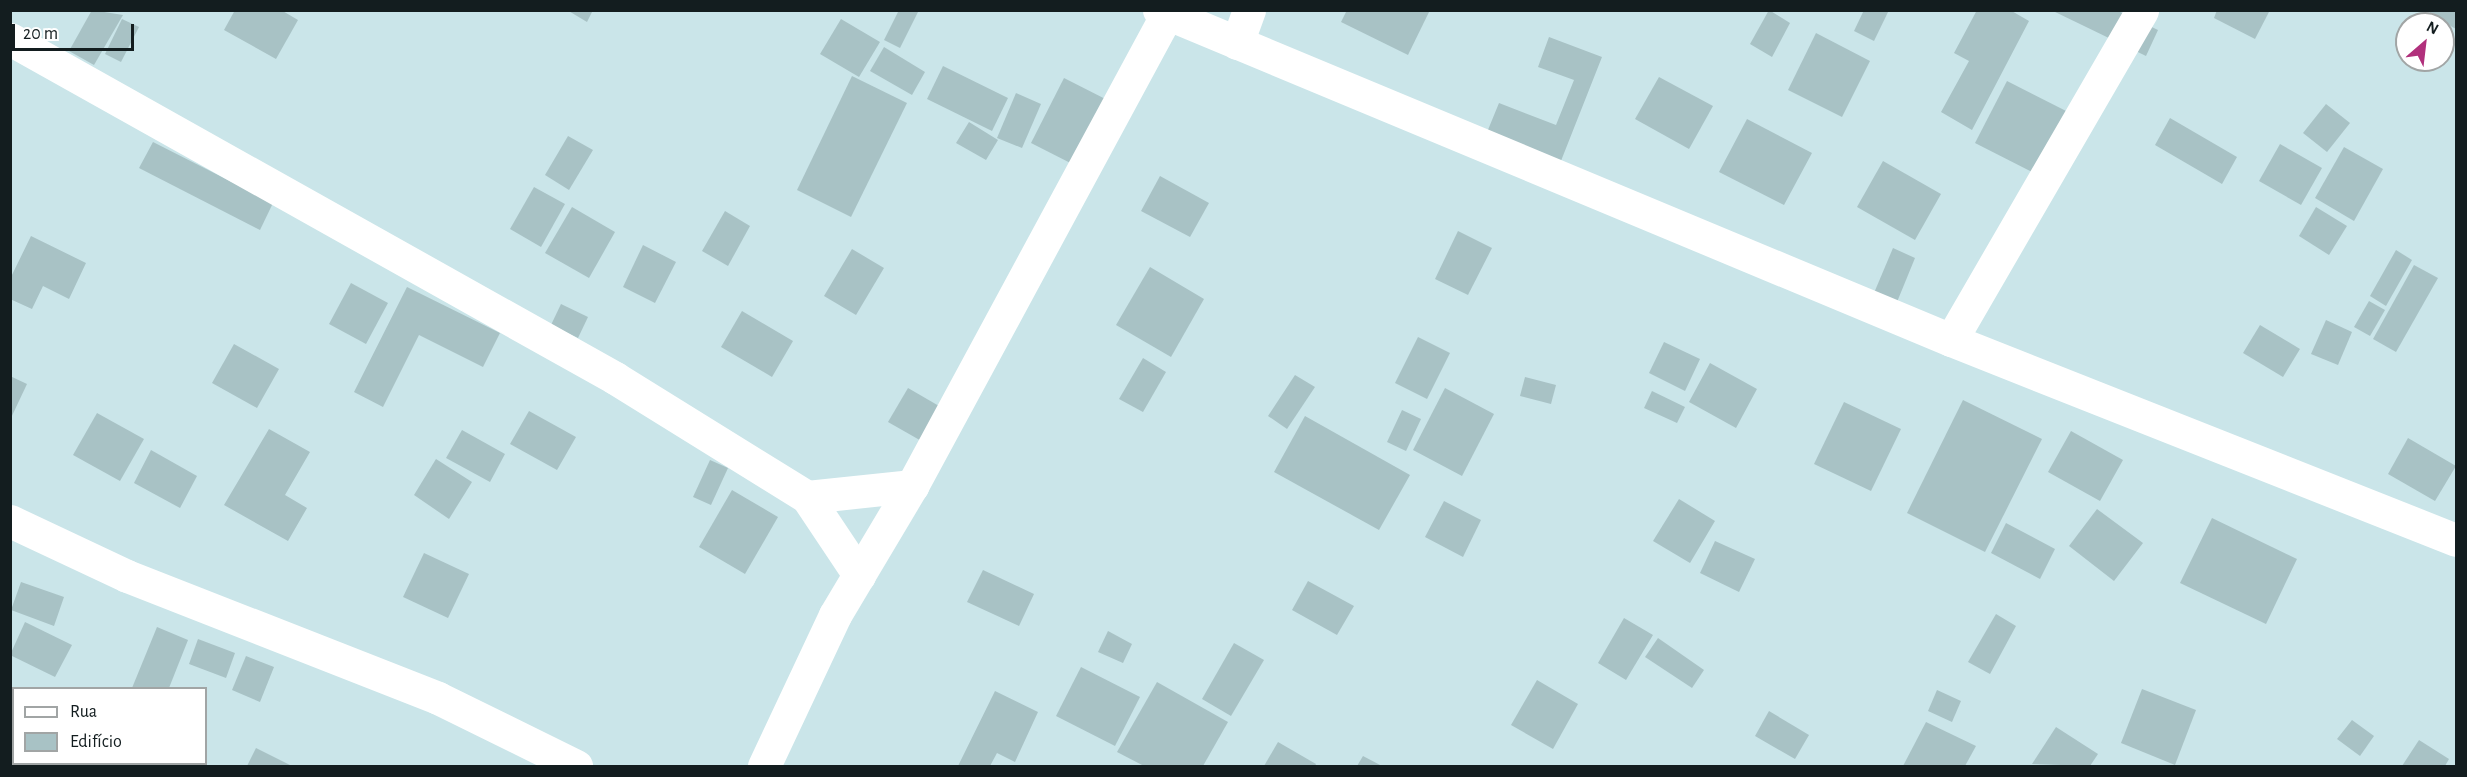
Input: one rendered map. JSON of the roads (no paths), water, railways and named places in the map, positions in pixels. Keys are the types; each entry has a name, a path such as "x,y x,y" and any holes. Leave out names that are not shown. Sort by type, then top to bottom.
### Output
{"street":[{"path":"1237,43 1249,10"},
{"path":"1951,340 2142,10"},
{"path":"764,766 859,575 912,486 1163,12 1951,340 2455,537"},
{"path":"10,39 615,378 807,497 859,575"},
{"path":"807,497 912,486"},
{"path":"10,521 117,572 438,698 576,766"}]}
